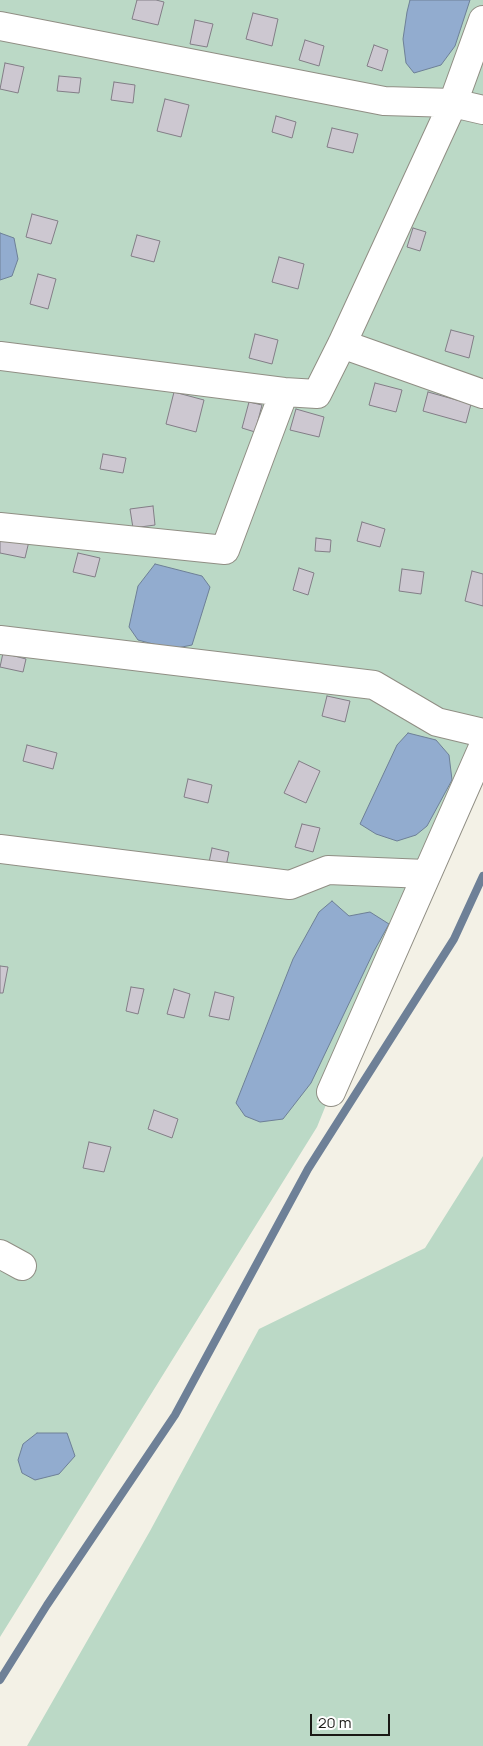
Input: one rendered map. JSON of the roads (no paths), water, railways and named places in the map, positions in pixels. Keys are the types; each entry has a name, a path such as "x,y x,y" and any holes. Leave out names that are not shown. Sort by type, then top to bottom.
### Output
{"street":[{"path":"0,356 284,392 317,394 342,344 453,102 483,20"},
{"path":"0,26 384,101 453,102 483,110"},
{"path":"342,344 483,394"},
{"path":"0,527 226,550 284,392"},
{"path":"0,640 374,685 437,722 483,733"},
{"path":"331,1092 483,747"},
{"path":"0,849 290,885 328,870 426,874"}],"water":[{"path":"410,0 470,0 455,46 441,65 414,73 406,63 403,39"},
{"path":"0,233 14,238 18,259 12,276 0,280"},
{"path":"155,564 202,576 210,587 192,645 172,649 138,640 129,627 138,586"},
{"path":"408,733 436,740 449,755 452,780 427,826 416,835 397,841 376,834 360,824 397,745"},
{"path":"332,901 349,916 370,912 389,924 374,951 311,1083 283,1119 260,1122 245,1116 236,1103 293,959 319,912"},
{"path":"37,1433 67,1433 75,1456 59,1474 35,1480 22,1473 18,1460 23,1444"}],"waterway":[{"path":"0,1680 47,1605 175,1415 308,1169 454,939 483,876"}]}
